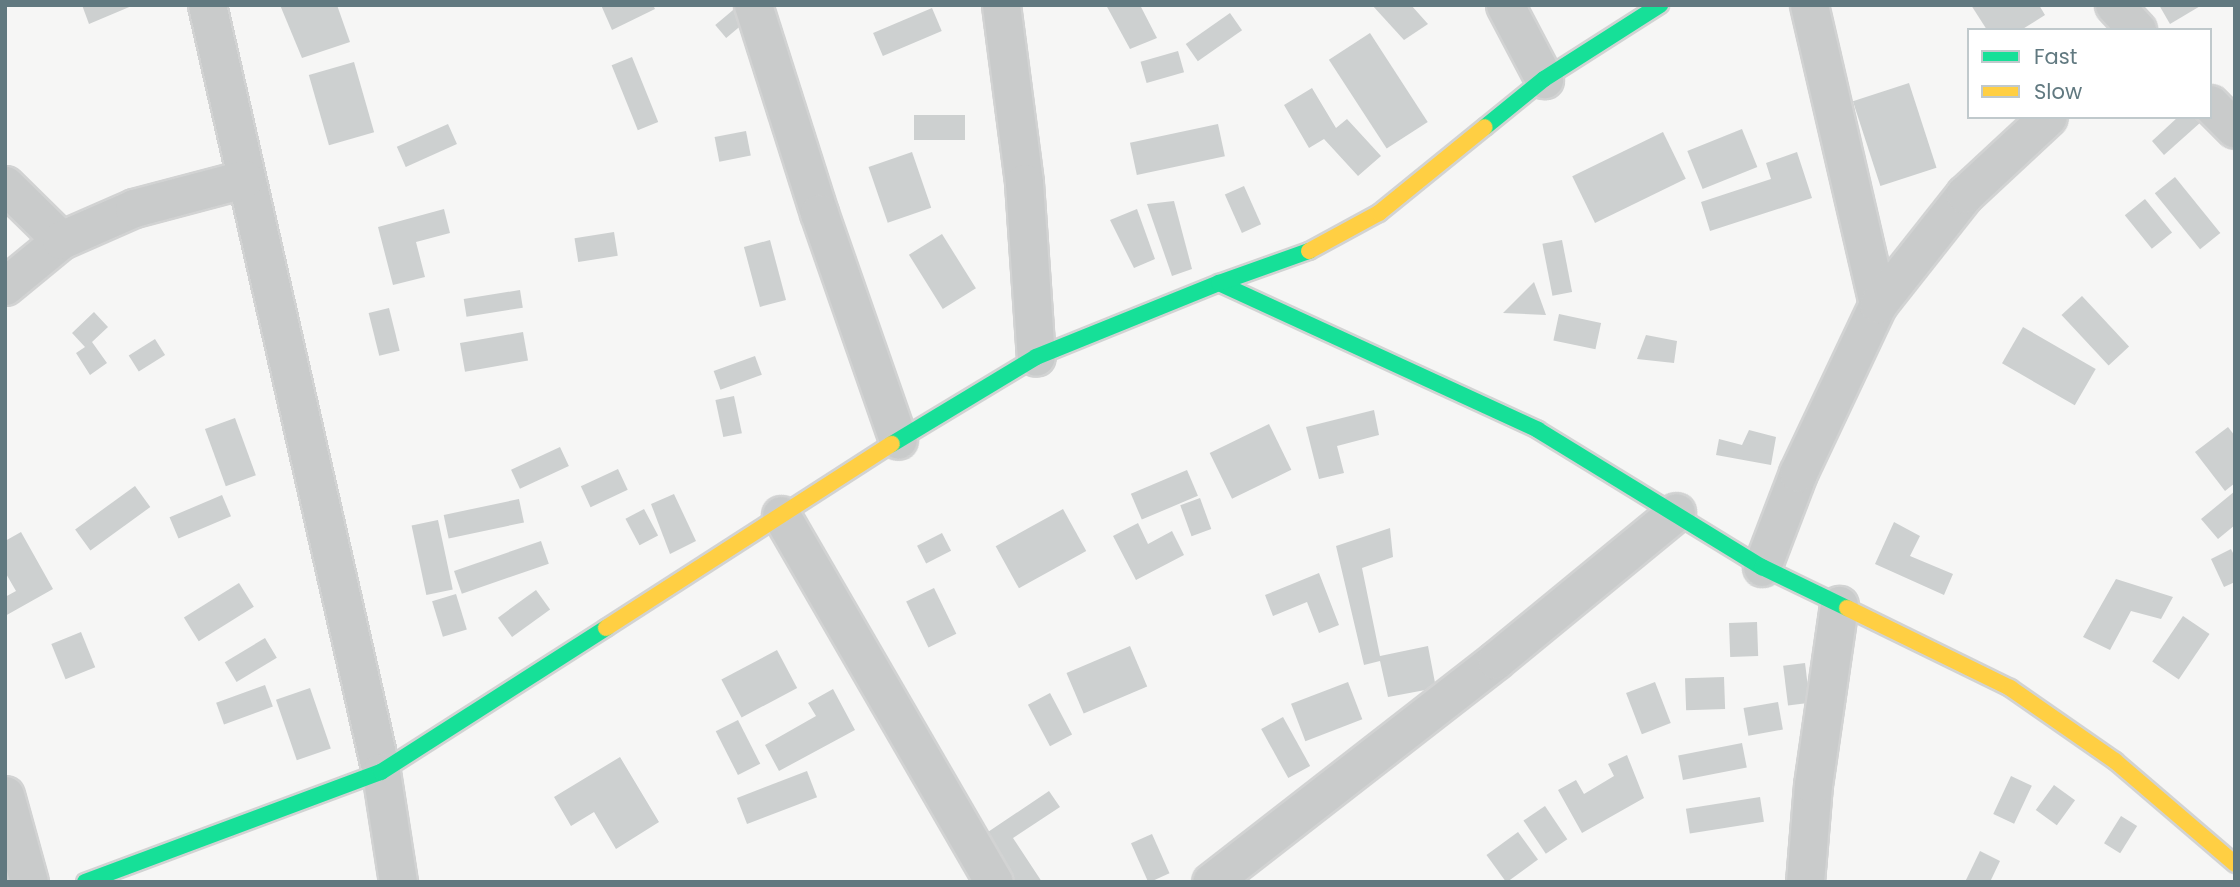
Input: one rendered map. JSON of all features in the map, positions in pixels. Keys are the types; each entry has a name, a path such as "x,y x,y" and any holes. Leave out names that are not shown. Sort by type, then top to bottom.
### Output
{"street":[{"path":"207,5 244,179 381,772 398,882"},
{"path":"753,5 819,213 898,440"},
{"path":"1002,5 1024,183 1035,357"},
{"path":"1505,5 1544,79"},
{"path":"85,882 381,772 898,440 1035,357 1219,283 1318,248 1379,213 1544,79 1660,5"},
{"path":"1809,5 1878,304"},
{"path":"2114,5 2135,28"},
{"path":"2212,106 2235,129"},
{"path":"1762,567 1798,473 1878,304 1965,194 2046,119"},
{"path":"5,286 61,240 134,208 244,179"},
{"path":"5,186 61,240"},
{"path":"1219,283 1538,430 1762,567 2010,688 2115,761 2235,864"},
{"path":"1211,882 1496,660 1676,512"},
{"path":"782,515 994,882"},
{"path":"1805,882 1813,785 1839,605"},
{"path":"5,795 29,882"}],"building":[{"path":"82,5 134,5 89,24"},
{"path":"280,5 337,5 350,42 302,58"},
{"path":"601,5 653,5 655,9 612,30"},
{"path":"739,5 750,18 726,38 715,25"},
{"path":"1106,5 1140,5 1157,38 1130,49"},
{"path":"1372,5 1411,5 1428,24 1404,40"},
{"path":"1971,5 2039,5 2045,15 2024,28 1986,28"},
{"path":"2159,5 2202,5 2170,24"},
{"path":"932,8 942,31 883,56 873,33"},
{"path":"1230,13 1242,30 1198,61 1186,44"},
{"path":"1370,33 1428,122 1387,149 1329,60"},
{"path":"1178,51 1184,72 1147,83 1141,62"},
{"path":"632,57 658,122 638,130 612,65"},
{"path":"354,62 374,132 329,145 309,75"},
{"path":"1909,83 1937,168 1880,186 1853,101"},
{"path":"1312,88 1336,128 1347,119 1381,156 1358,176 1324,139 1309,148 1284,105"},
{"path":"914,115 965,115 965,140 914,140"},
{"path":"2176,119 2199,119 2201,122 2164,155 2152,141"},
{"path":"448,124 457,144 406,167 397,147"},
{"path":"1218,124 1225,156 1137,175 1130,143"},
{"path":"1742,129 1757,167 1703,189 1687,151"},
{"path":"746,131 751,156 719,162 715,137"},
{"path":"1663,132 1686,179 1595,223 1572,176"},
{"path":"912,152 931,208 888,223 869,167"},
{"path":"1797,152 1812,198 1710,231 1701,202 1771,179 1766,163"},
{"path":"2175,177 2220,233 2200,249 2155,193"},
{"path":"1244,186 1261,224 1242,233 1225,195"},
{"path":"2145,199 2172,232 2152,249 2125,215"},
{"path":"1174,201 1192,269 1172,276 1147,204"},
{"path":"444,209 450,233 416,242 425,277 393,285 378,227"},
{"path":"1137,209 1155,259 1134,268 1110,220"},
{"path":"614,232 618,256 578,262 574,238"},
{"path":"942,234 976,288 943,309 909,255"},
{"path":"770,240 786,300 760,307 744,247"},
{"path":"1562,240 1572,292 1552,296 1542,244"},
{"path":"1534,282 1546,315 1503,313"},
{"path":"520,290 523,308 467,317 464,299"},
{"path":"2082,296 2129,346 2109,366 2062,315"},
{"path":"389,308 400,351 379,356 369,313"},
{"path":"94,312 108,327 92,342 107,363 90,375 76,353 85,347 72,333"},
{"path":"1559,314 1601,323 1595,349 1553,340"},
{"path":"2023,327 2096,369 2075,405 2002,363"},
{"path":"523,332 528,361 465,372 460,343"},
{"path":"1646,335 1677,341 1674,363 1637,359"},
{"path":"155,339 165,355 139,372 129,355"},
{"path":"755,356 762,375 720,390 714,371"},
{"path":"734,396 742,433 723,437 715,400"},
{"path":"1374,410 1379,435 1337,446 1344,473 1319,479 1306,427"},
{"path":"235,418 256,475 226,486 205,429"},
{"path":"1269,424 1291,470 1232,499 1210,453"},
{"path":"2228,427 2235,436 2235,483 2225,491 2195,452"},
{"path":"1749,430 1776,437 1771,465 1716,455 1719,439 1742,445"},
{"path":"560,447 569,466 520,489 511,470"},
{"path":"618,469 628,490 591,507 581,486"},
{"path":"1187,470 1198,496 1142,520 1131,494"},
{"path":"135,486 150,507 90,551 75,529"},
{"path":"2235,491 2235,525 2218,539 2201,519"},
{"path":"674,494 696,541 670,554 651,504"},
{"path":"222,495 231,516 179,538 170,517"},
{"path":"1200,498 1211,529 1192,536 1180,505"},
{"path":"519,499 524,522 449,538 444,515"},
{"path":"644,509 658,535 640,545 625,519"},
{"path":"1063,509 1086,551 1019,588 996,546"},
{"path":"438,520 453,589 426,595 412,526"},
{"path":"1894,522 1920,536 1910,556 1953,574 1944,595 1875,564"},
{"path":"1138,523 1148,544 1172,531 1184,555 1136,580 1113,536"},
{"path":"1390,528 1393,557 1362,568 1380,656 1428,646 1436,688 1388,697 1380,661 1364,665 1336,546"},
{"path":"21,532 53,589 5,616 5,597 16,591 5,572 5,541"},
{"path":"942,533 951,551 926,564 917,546"},
{"path":"541,541 549,564 462,594 454,571"},
{"path":"2231,549 2235,557 2235,582 2224,587 2211,559"},
{"path":"1319,573 1339,625 1319,633 1307,602 1273,616 1265,595"},
{"path":"2116,579 2173,597 2161,619 2131,611 2110,650 2083,637"},
{"path":"239,583 254,607 199,641 184,617"},
{"path":"934,588 956,634 928,647 906,602"},
{"path":"536,590 550,609 512,637 498,618"},
{"path":"456,594 467,629 443,637 432,601"},
{"path":"2183,616 2210,634 2179,679 2152,662"},
{"path":"1757,622 1758,656 1730,657 1729,623"},
{"path":"81,632 95,667 66,679 51,644"},
{"path":"265,638 277,658 237,682 225,662"},
{"path":"1130,646 1147,687 1084,713 1066,673"},
{"path":"777,650 797,688 742,718 721,680"},
{"path":"1805,663 1810,703 1788,705 1783,666"},
{"path":"1724,677 1725,709 1686,710 1685,678"},
{"path":"1348,682 1362,719 1305,741 1291,704"},
{"path":"1655,682 1671,723 1642,734 1626,693"},
{"path":"265,685 273,707 224,724 216,703"},
{"path":"310,688 331,749 297,760 276,700"},
{"path":"833,689 855,730 779,771 765,745 816,716 808,703"},
{"path":"1050,693 1072,734 1050,746 1028,705"},
{"path":"1778,702 1783,730 1748,736 1744,708"},
{"path":"1283,717 1310,766 1288,778 1261,729"},
{"path":"738,720 760,764 738,775 716,731"},
{"path":"1742,743 1747,768 1683,780 1678,755"},
{"path":"1627,755 1644,798 1582,833 1558,790 1576,780 1584,794 1614,776 1608,764"},
{"path":"620,757 659,822 616,849 594,812 571,826 554,797"},
{"path":"807,771 817,797 747,824 737,798"},
{"path":"2011,776 2032,786 2014,824 1993,814"},
{"path":"2054,785 2075,800 2057,825 2036,810"},
{"path":"1049,791 1060,807 1013,838 1042,882 1008,882 979,838"},
{"path":"1760,797 1764,822 1690,833 1686,809"},
{"path":"1545,806 1567,839 1546,854 1523,821"},
{"path":"2121,816 2137,826 2120,853 2104,843"},
{"path":"1518,832 1538,860 1506,882 1486,855"},
{"path":"1152,834 1169,873 1148,882 1131,843"},
{"path":"1980,851 2000,861 1990,882 1965,882"}],"traffic: fast":[{"path":"1485,127 1544,79 1660,5"},
{"path":"892,444 1036,357 1219,283 1309,251"},
{"path":"1219,283 1538,430 1762,567 1847,608"},
{"path":"85,882 381,772 606,628"}],"traffic: slow":[{"path":"1309,251 1379,213 1485,127"},
{"path":"606,628 892,444"},
{"path":"1847,608 2010,688 2115,761 2235,864"}]}
